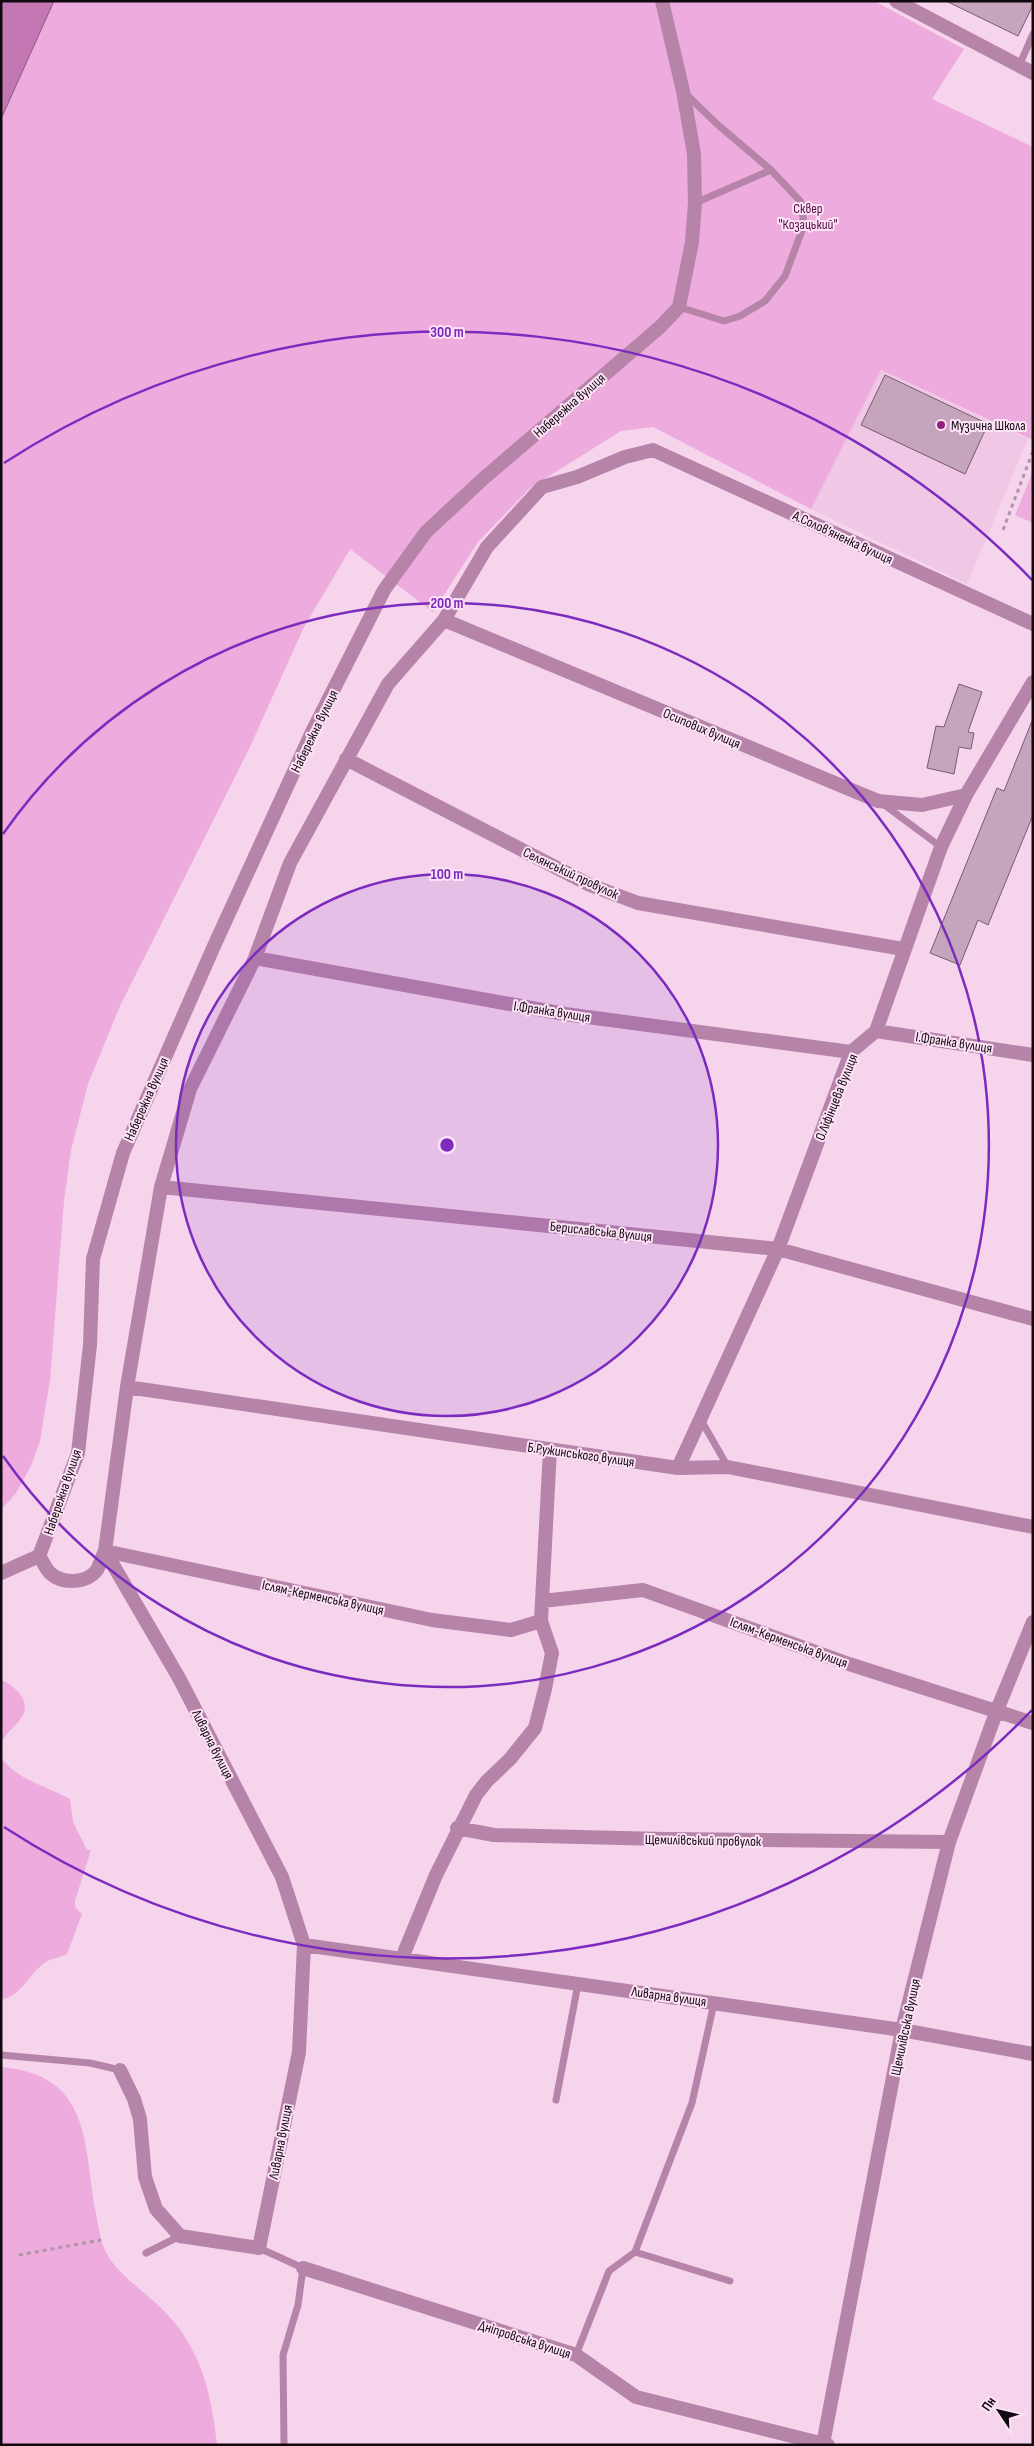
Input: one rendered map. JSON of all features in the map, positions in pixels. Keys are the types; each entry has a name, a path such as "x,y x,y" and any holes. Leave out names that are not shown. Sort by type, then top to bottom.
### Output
{"street":[{"path":"662,1 683,91 694,154 695,203 692,242 679,307"},
{"path":"896,1 1033,72"},
{"name":"Набережна вулиця","path":"39,1556 78,1453 90,1345 93,1259 122,1153 304,750 384,590 426,532 484,478 660,327 679,307"},
{"name":"А.Солов’яненка вулиця","path":"444,620 486,547 542,487 577,477 624,458 653,450 1033,624"},
{"path":"1,1573 39,1556 48,1571 54,1576 76,1581 91,1575 96,1570 105,1551 127,1386 161,1187 190,1089 255,958 290,863 346,759 388,684 444,620"},
{"name":"Осипових вулиця","path":"444,620 878,801 922,805 966,795"},
{"path":"876,1031 903,948 941,847 966,795 1033,682"},
{"name":"Селянський провулок","path":"346,759 590,885 638,903 903,948"},
{"name":"І.Франка вулиця","path":"255,958 565,1014 851,1052"},
{"name":"І.Франка вулиця","path":"876,1031 1033,1055"},
{"name":"О.Ліфінцева вулиця","path":"678,1468 778,1249 851,1052 876,1031"},
{"name":"Бериславська вулиця","path":"161,1187 778,1249 1033,1319"},
{"name":"Б.Ружинського вулиця","path":"127,1386 678,1468 728,1468 1033,1527"},
{"path":"402,1958 457,1828 481,1788 510,1759 535,1728 546,1689 552,1653 541,1621 550,1449"},
{"name":"Іслям-Керменська вулиця","path":"105,1551 432,1620 511,1630 541,1621"},
{"name":"Ливарна вулиця","path":"105,1551 179,1678 282,1877 304,1945 299,2052 259,2248"},
{"name":"Іслям-Керменська вулиця","path":"542,1602 643,1590 849,1664 1033,1722"},
{"name":"Щемилівська вулиця","path":"823,2444 902,2030 949,1842 996,1710 1033,1622"},
{"name":"Щемилівський провулок","path":"457,1828 494,1835 949,1842"},
{"name":"Ливарна вулиця","path":"304,1945 902,2030 1033,2054"},
{"path":"1006,2049 1033,2042"},
{"path":"120,2070 134,2099 140,2119 145,2177 156,2209 180,2236 259,2248"},
{"name":"Дніпровська вулиця","path":"303,2268 576,2355 636,2397 828,2445"}],"lane":[{"path":"1019,66 1033,34"},
{"path":"679,307 724,321 740,316 765,301 785,276 804,225 801,202 771,170 717,124 683,91"},
{"path":"695,203 771,170"},
{"path":"878,801 941,847"},
{"path":"700,1420 728,1468"},
{"path":"556,2100 578,1983"},
{"path":"576,2355 610,2272 635,2252 692,2103 714,2003"},
{"path":"1,2055 90,2063 120,2070"},
{"path":"146,2253 180,2236"},
{"path":"259,2248 303,2268 298,2305 283,2355 284,2445"},
{"path":"635,2252 730,2281"}],"path":[{"path":"1002,530 1033,451"},
{"path":"19,2255 101,2240"}],"shaded area":[{"path":"1,1 54,1 1,119"},
{"path":"881,370 1028,439 967,584 811,509"}],"green space":[{"name":"Сквер \"Козацький\"","path":"54,1 874,1 964,49 932,99 1033,147 1033,440 881,370 811,509 653,427 621,431 530,488 478,542 433,612 350,549 303,629 249,749 120,1006 88,1084 71,1150 64,1201 50,1380 40,1441 31,1466 16,1493 1,1510 1,119"},
{"path":"1033,471 1033,523 1015,515"},
{"path":"1,1680 15,1689 25,1704 22,1717 1,1744"},
{"path":"1,1758 8,1766 24,1777 70,1799 73,1822 87,1850 91,1850 75,1901 75,1907 82,1914 67,1954 45,1963 14,1995 1,2000"},
{"path":"1,2067 31,2073 53,2084 68,2099 78,2118 84,2139 100,2235 105,2249 124,2275 172,2320 194,2352 207,2387 217,2445 1,2445"}],"building":[{"path":"946,1 1033,1 1033,5 1018,36"},
{"name":"Музична Школа","path":"885,375 988,424 965,474 861,425"},
{"path":"959,684 982,692 968,732 974,733 971,749 959,747 954,774 927,768 936,726 944,727"},
{"path":"1032,721 1033,815 988,925 978,920 960,965 930,953 997,788 1004,791"}],"place":[{"name":"Музична Школа","path":"941,425"}]}
